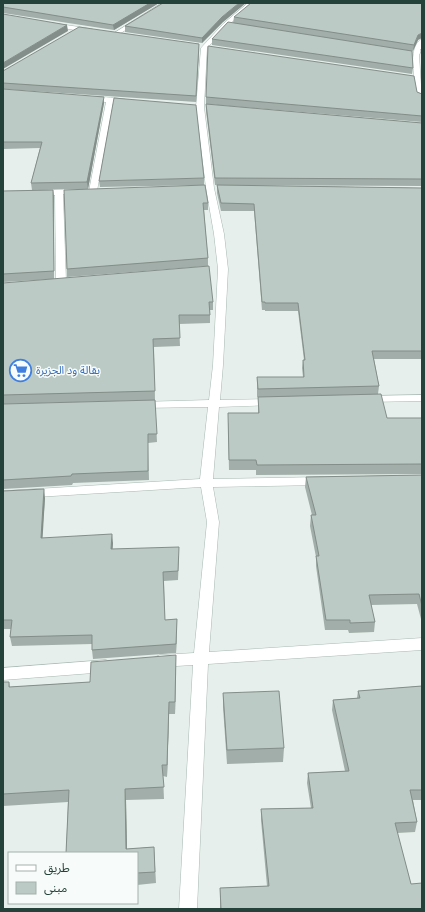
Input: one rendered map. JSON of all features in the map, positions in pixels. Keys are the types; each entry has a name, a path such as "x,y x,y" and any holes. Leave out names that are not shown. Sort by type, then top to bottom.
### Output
{"street":[{"path":"107,33 166,3"},
{"path":"188,909 201,658 213,522 206,483 218,365 219,234 210,188 201,107 204,48 252,3"},
{"path":"48,24 129,37"},
{"path":"72,33 78,29"},
{"path":"422,42 416,55 418,79 422,98"},
{"path":"408,54 416,55"},
{"path":"410,78 418,79"},
{"path":"80,98 142,102"},
{"path":"31,193 97,191 110,100"},
{"path":"59,192 61,282"},
{"path":"353,400 422,398"},
{"path":"128,405 283,402"},
{"path":"3,495 206,483 329,481"},
{"path":"146,662 422,644"},
{"path":"3,674 122,664"}],"building":[{"path":"3,3 150,3 113,25 3,7"},
{"path":"163,3 239,3 222,17 202,38 125,26"},
{"path":"251,3 422,3 422,33 418,35 414,45 234,17"},
{"path":"3,14 67,25 3,63"},
{"path":"228,22 412,51 413,68 212,39"},
{"path":"79,27 199,44 196,96 3,83 3,71"},
{"path":"208,46 414,76 417,92 422,94 422,116 206,97"},
{"path":"3,89 104,97 87,182 31,183 42,142 3,142"},
{"path":"114,98 196,105 204,178 99,181"},
{"path":"206,104 422,123 422,179 215,178"},
{"path":"205,185 208,203 203,203 208,258 67,269 64,190"},
{"path":"217,185 422,188 422,351 372,351 379,386 258,389 257,377 304,377 303,360 305,360 298,303 262,302 254,204 221,203"},
{"path":"53,190 54,271 3,274 3,191"},
{"path":"209,266 213,302 209,302 210,315 179,315 180,338 153,339 155,391 3,395 3,283"},
{"path":"381,394 387,418 422,418 422,464 257,465 256,460 229,460 228,413 259,413 258,397"},
{"path":"155,400 157,434 148,434 148,471 72,474 71,476 3,480 3,404"},
{"path":"422,475 422,606 419,594 369,595 375,622 350,623 350,620 326,620 316,556 319,556 311,515 316,515 306,477"},
{"path":"44,489 41,538 112,534 111,549 179,547 178,571 163,572 165,620 177,619 176,644 92,650 92,635 10,637 12,620 3,620 3,491"},
{"path":"176,655 175,702 169,702 167,765 162,765 164,787 125,789 126,849 154,847 155,872 138,873 138,852 66,852 69,790 3,794 3,682 9,682 9,687 90,682 91,662"},
{"path":"422,686 422,790 410,790 417,822 395,823 411,884 422,883 422,909 221,909 220,888 269,886 261,809 313,808 308,773 349,771 333,700 360,698 358,691"},
{"path":"279,691 284,748 227,750 223,693"}],"place":[{"name":"بقالة ود الجزيرة","path":"20,370"}]}
